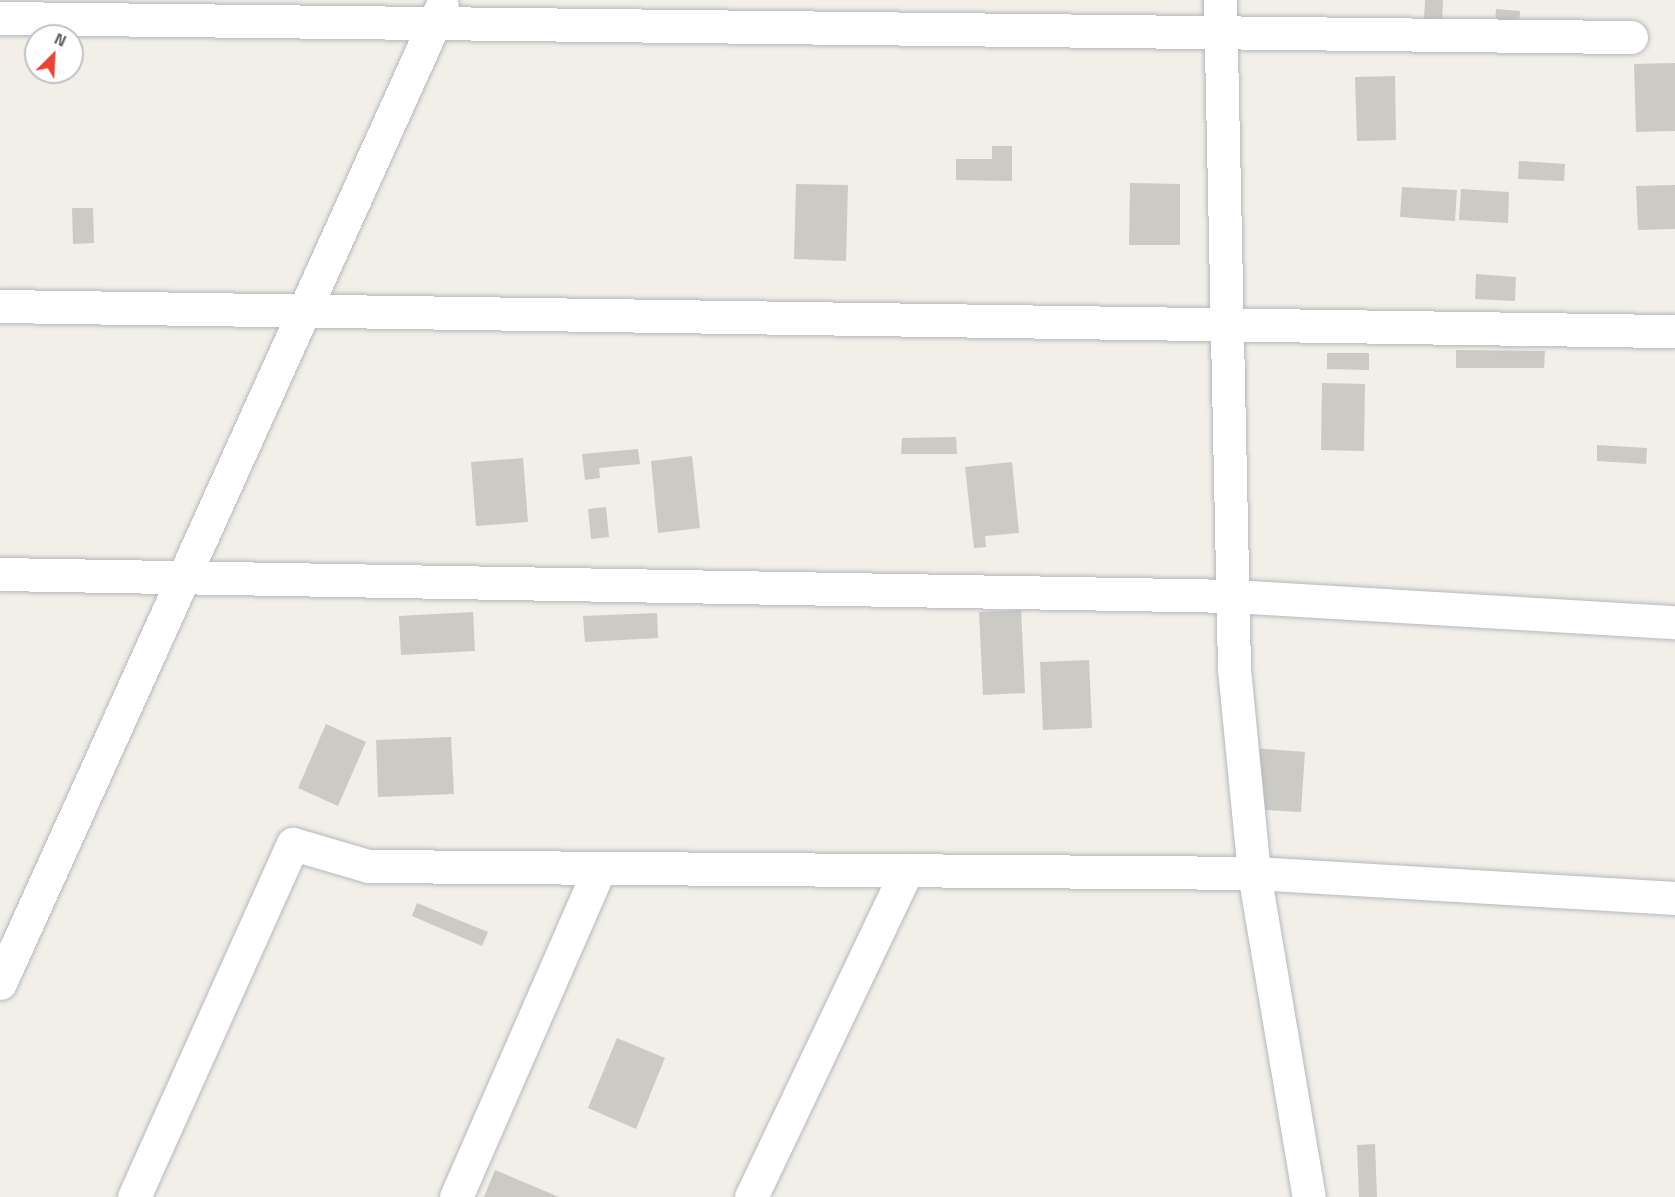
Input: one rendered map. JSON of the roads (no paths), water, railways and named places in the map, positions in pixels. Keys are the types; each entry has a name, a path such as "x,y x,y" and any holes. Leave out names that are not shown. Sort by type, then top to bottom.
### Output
{"street":[{"path":"0,983 439,11"},
{"path":"0,18 439,11 1220,16 1631,37"},
{"path":"1220,16 1232,596 1254,873 1309,1197"},
{"path":"0,306 1675,331"},
{"path":"0,574 1232,596 1675,622"},
{"path":"134,1197 293,844 368,866 1254,873 1675,898"},
{"path":"456,1197 600,868"},
{"path":"751,1197 907,870"}]}
